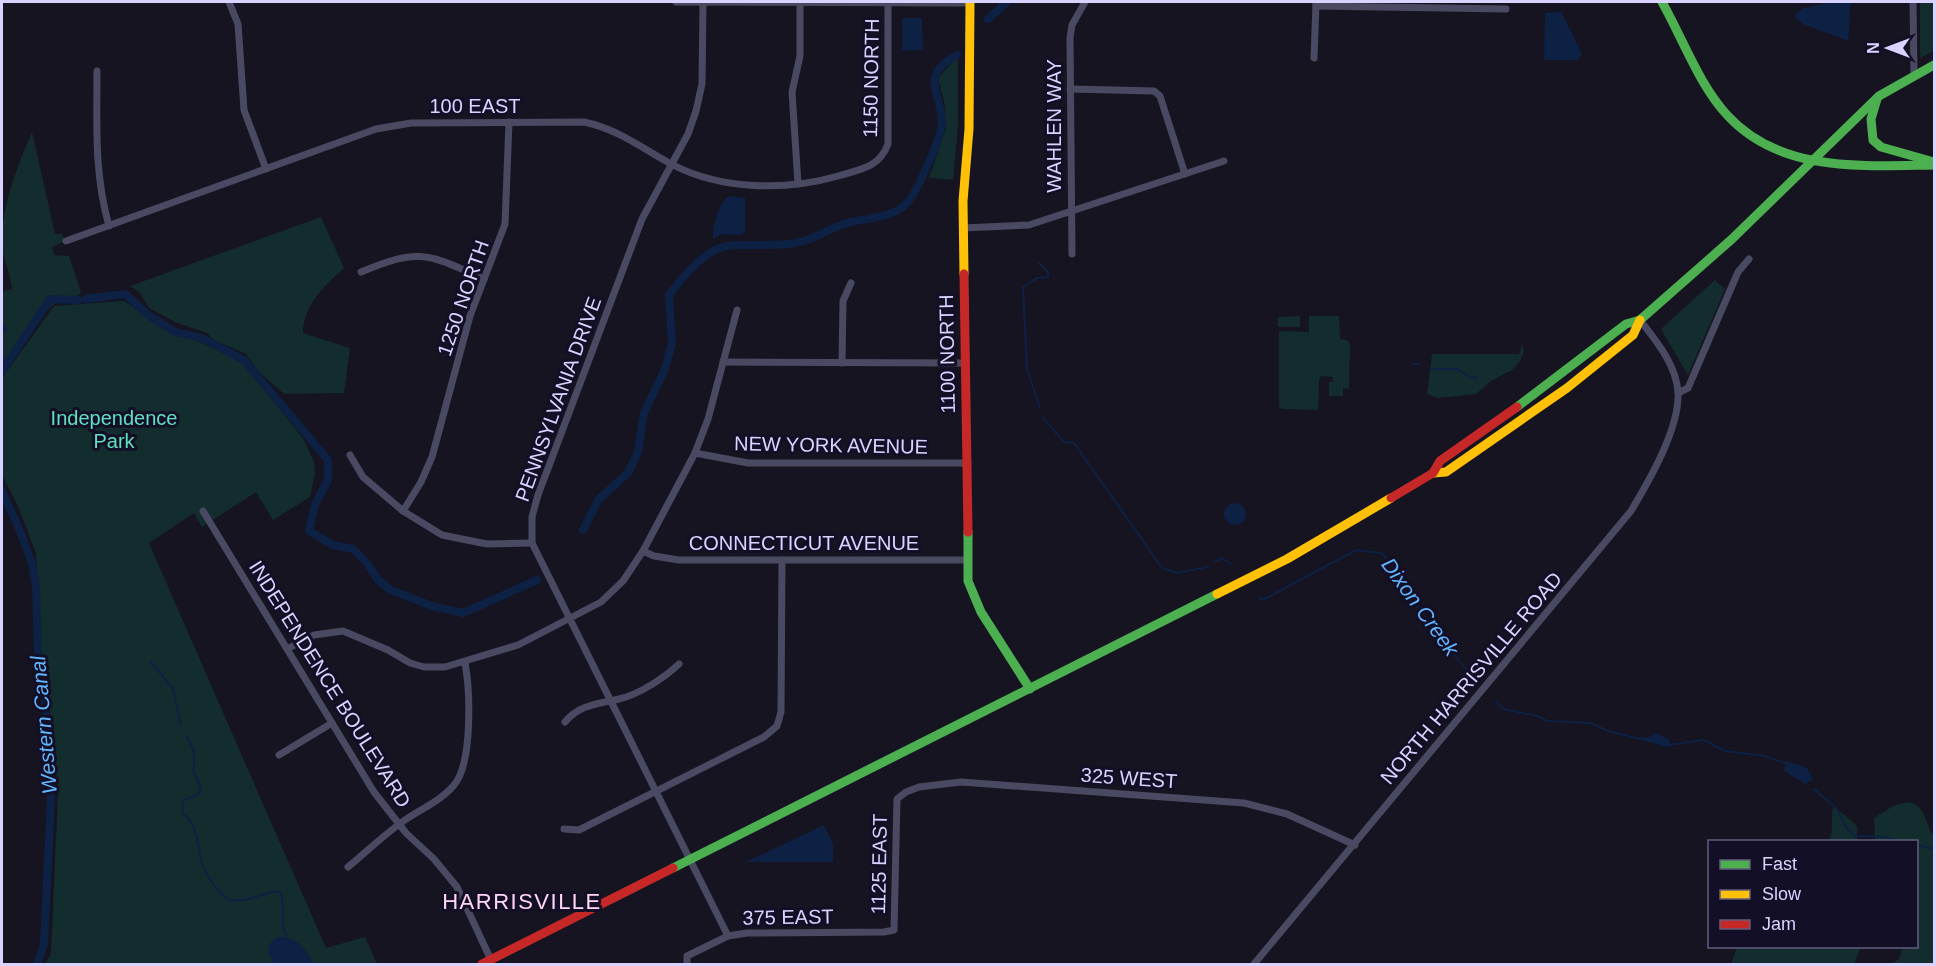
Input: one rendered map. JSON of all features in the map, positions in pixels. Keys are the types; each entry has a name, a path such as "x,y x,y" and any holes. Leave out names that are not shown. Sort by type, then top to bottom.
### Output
{"main road":[{"name":"1100 NORTH","path":"970,2 969,129 963,228 968,463 966,560 972,596 1030,689"},
{"path":"1662,2 1728,116 1754,139 1809,162 1935,163"},
{"path":"482,964 492,962 1315,544 1433,473 1446,472 1568,388 1633,335 1640,320 1732,239 1879,96 1931,66"},
{"path":"1879,96 1870,119 1873,140 1884,148 1935,163"},
{"path":"1433,473 1440,461 1541,390 1626,324 1640,320"}],"street":[{"path":"229,2 238,24 244,110 266,169"},
{"path":"676,2 970,2"},
{"name":"1150 NORTH","path":"884,155 888,144 888,2"},
{"name":"WAHLEN WAY","path":"1072,254 1070,89 1072,25 1085,2"},
{"path":"1913,2 1914,74"},
{"name":"PENNSYLVANIA DRIVE","path":"704,3 702,84 688,134 642,219 538,495 532,517 532,543 728,936"},
{"path":"798,184 792,92 800,56 800,3"},
{"path":"1314,58 1316,4 1506,9"},
{"path":"97,71 98,175 109,226"},
{"path":"1070,89 1154,91 1161,96 1185,174"},
{"name":"1250 NORTH","path":"403,511 422,482 432,457 470,316 483,279 500,245 505,224 509,122"},
{"name":"100 EAST","path":"66,241 376,129 393,125 584,122 606,127 699,177 725,182 814,183 875,165 884,155"},
{"path":"963,228 1029,225 1224,161"},
{"path":"361,272 404,256 420,255 436,258 483,279"},
{"name":"NORTH HARRISVILLE ROAD","path":"1678,393 1688,388 1738,272 1749,259"},
{"path":"842,363 843,301 851,283"},
{"path":"287,649 314,635 343,631 388,650 410,663 424,667 444,667 465,663 518,645 601,602 623,581 643,551 695,453 737,310"},
{"name":"NORTH HARRISVILLE ROAD","path":"1254,964 1631,511 1671,430 1678,393 1667,357 1640,320"},
{"path":"723,362 965,363"},
{"name":"NEW YORK AVENUE","path":"695,453 748,463 968,463"},
{"path":"350,455 363,477 403,511 442,536 487,544 532,543"},
{"name":"INDEPENDENCE BOULEVARD","path":"204,511 374,792 399,825 434,859 457,887 492,962"},
{"name":"CONNECTICUT AVENUE","path":"643,551 668,559 966,560"},
{"path":"564,829 579,830 764,737 777,726 781,712 782,560"},
{"path":"348,867 399,825 442,795 454,785 463,772 466,753 468,680 465,663"},
{"path":"565,722 571,715 600,701 620,699 666,676 679,664"},
{"path":"279,755 332,723"},
{"name":"325 WEST","path":"897,799 906,792 919,787 961,782 1244,803 1287,814 1355,845"},
{"name":"1125 EAST","path":"894,930 897,799"},
{"name":"375 EAST","path":"687,964 687,956 728,936 766,932 884,932 894,930"}],"green space":[{"path":"1920,2 1934,2 1934,51 1920,58"},
{"path":"958,56 958,124 953,180 929,178 946,128 945,106 938,78"},
{"path":"32,132 55,234 62,234 65,241 52,247 54,255 69,256 81,292 75,298 56,304 44,312 2,365 2,292 12,289 2,249 4,218 15,174"},
{"path":"321,217 344,268 316,296 307,313 303,333 350,348 344,393 284,394 258,371 246,354 214,340 207,333 175,322 149,308 140,293 130,286"},
{"path":"1715,280 1725,289 1688,375 1661,329"},
{"name":"Independence Park","path":"124,301 174,334 200,342 242,362 303,438 314,462 315,474 310,497 273,520 256,492 202,527 194,513 149,543 326,948 365,937 377,964 45,964 51,954 58,792 48,688 41,655 36,554 18,506 2,475 2,378 54,306"},
{"path":"1300,316 1300,327 1278,327 1278,317"},
{"path":"1309,316 1339,316 1340,339 1347,340 1350,344 1349,389 1343,388 1343,396 1329,396 1329,382 1333,382 1333,377 1321,376 1318,410 1283,409 1279,407 1279,331 1309,332"},
{"path":"1522,345 1524,350 1520,361 1512,370 1491,381 1476,394 1438,398 1427,394 1432,354 1519,354"},
{"path":"1913,803 1921,809 1934,835 1934,964 1892,964 1899,959 1903,948 1918,948 1918,840 1875,840 1874,818 1893,806"},
{"path":"1834,806 1857,826 1857,840 1829,840"},
{"path":"1736,948 1861,948 1854,964 1731,964"}],"water":[{"path":"1833,2 1851,2 1848,41 1803,24 1794,16 1803,8"},
{"path":"1561,12 1582,54 1578,60 1544,60 1545,13"},
{"path":"902,18 922,18 923,50 902,51"},
{"path":"729,196 745,198 745,232 740,235 722,234 713,239 717,216 725,199"},
{"path":"1231,503 1239,503 1246,510 1246,518 1239,525 1231,525 1224,518 1224,510"},
{"path":"1656,733 1670,740 1668,747 1637,739 1638,737 1648,738"},
{"path":"1786,761 1807,768 1813,779 1805,784 1784,771"},
{"path":"824,825 833,844 833,862 746,862"},
{"path":"278,937 291,939 300,944 314,964 275,964 268,954 270,943"}],"waterway":[{"name":"Western Canal","path":"988,19 1007,2"},
{"name":"Western Canal","path":"583,530 599,499 628,473 638,452 644,413 665,369 672,343 669,295 674,288 694,266 719,248 804,241 845,224 894,212 906,204 934,151 941,128 941,110 934,84 935,77 938,70 957,55"},
{"name":"Dixon Creek","path":"1039,263 1048,272 1048,277 1037,278 1023,287 1027,370 1040,408"},
{"name":"Western Canal","path":"86,299 125,294 148,315 175,332 202,338 244,360 328,460 328,480 315,504 309,531 333,545 353,549 367,563 378,580 391,590 432,606 463,613 537,580"},
{"name":"Western Canal","path":"2,371 50,299 78,300"},
{"path":"2,325 6,329 2,333"},
{"path":"2,356 6,365"},
{"path":"1413,364 1419,364"},
{"path":"1430,369 1457,369 1472,378 1477,377"},
{"name":"Dixon Creek","path":"1043,418 1064,442 1074,443 1162,568 1177,573 1208,567"},
{"name":"Western Canal","path":"2,491 32,564 36,587 38,658 44,691 51,798 44,944 37,964"},
{"name":"Western Canal","path":"20,531 24,530"},
{"name":"Dixon Creek","path":"1259,598 1263,600 1356,550 1381,553 1389,560 1415,605 1477,683"},
{"name":"Dixon Creek","path":"1214,562 1222,558 1231,564"},
{"path":"151,662 173,689 181,725"},
{"name":"Dixon Creek","path":"1496,701 1503,709 1537,716 1547,721 1590,723 1608,731 1640,739"},
{"path":"187,737 194,753 193,770 201,788 198,795 183,800 182,813 192,823 206,873 218,890 230,900 246,899 276,891 281,893 283,927 287,938"},
{"name":"Dixon Creek","path":"1669,745 1704,740 1725,751 1765,756 1787,764"},
{"name":"Dixon Creek","path":"1814,789 1837,809 1847,829 1856,836 1885,837 1896,840"},
{"name":"Dixon Creek","path":"1918,845 1934,849"}],"traffic: fast":[{"path":"1662,2 1708,90 1728,116 1749,135 1773,148 1798,157 1824,162 1879,166 1934,165"},
{"path":"1517,407 1626,324 1640,320 1732,239 1879,96 1934,65"},
{"path":"1877,99 1871,119 1873,140 1881,147 1934,162"},
{"path":"968,532 968,581 981,612 1030,689"},
{"path":"673,868 1217,594"}],"traffic: slow":[{"path":"964,274 963,201 969,129 970,2"},
{"path":"1433,473 1446,472 1567,388 1633,335 1640,320"},
{"path":"1217,594 1287,559 1391,498"}],"traffic: jam":[{"path":"964,274 968,532"},
{"path":"1391,498 1433,473 1440,461 1517,407"},
{"path":"482,964 673,868"}],"district":[{"name":"HARRISVILLE","path":"522,901"}]}
